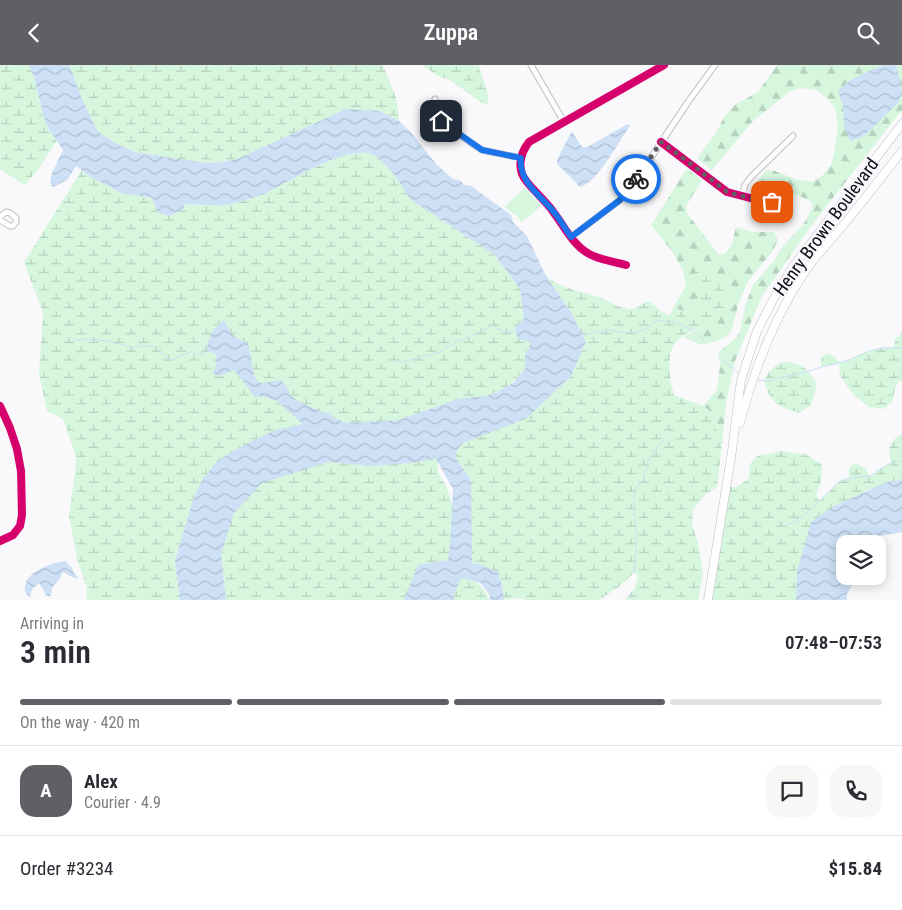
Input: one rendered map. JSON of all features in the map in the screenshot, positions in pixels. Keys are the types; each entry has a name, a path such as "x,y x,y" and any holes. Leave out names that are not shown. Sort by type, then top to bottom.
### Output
{"main road":[{"name":"Henry Brown Boulevard","path":"708,600 732,451 741,380 758,331 775,296 792,269 902,124"},
{"name":"Henry Brown Boulevard","path":"732,451 748,393 764,349 783,309 807,269 902,151"}],"street":[{"path":"532,65 564,122"},
{"path":"626,265 583,251 553,211 522,175 521,158 524,148 529,142 664,65"},
{"path":"571,237 620,200 714,67 707,65"},
{"path":"435,99 437,116 441,121 471,143 482,150 521,158"},
{"path":"742,196 745,185 751,177 793,136"},
{"path":"661,142 727,192 772,202"},
{"path":"0,406 17,449 21,471 22,502 20,526 13,535 0,541"}],"green space":[{"path":"0,65 29,65 34,77 46,125 57,140 40,167 25,185 0,169"},
{"path":"69,65 383,65 396,98 399,121 380,111 256,151 237,159 222,162 208,163 135,152 115,143 98,132 82,99"},
{"path":"422,65 479,65 488,93 488,103 485,105 450,80 438,76"},
{"path":"777,65 902,65 902,110 814,222 762,296 735,361 726,403 722,445 716,429 715,415 703,406 717,390 720,366 719,352 737,337 753,285 773,262 783,246 803,225 813,207 811,201 790,192 769,187 754,188 754,185 766,170 812,182 823,175 831,165 835,148 838,125 835,108 828,99 816,90 800,88 789,92 752,122 712,170 697,158 716,133 724,117 736,104 758,92"},
{"path":"368,152 384,161 410,199 495,255 520,289 524,319 530,342 529,349 525,354 525,369 508,385 491,395 452,402 358,433 202,480 192,503 175,561 180,600 86,600 87,588 77,559 69,516 76,456 63,419 47,411 39,374 43,313 24,262 82,170 89,176 121,193 152,198 158,213 185,204 224,205 262,194 343,155"},
{"path":"688,167 702,180 686,206 687,213 719,255 725,254 732,244 736,227 752,232 774,232 778,240 772,252 748,281 739,302 731,332 717,341 702,345 683,337 713,322 728,308 721,280 702,265 694,263 700,293 700,305 703,310 697,314 673,308 686,286 683,270 671,250 651,225"},
{"path":"529,184 546,203 521,222 516,215 504,207"},
{"path":"693,263 702,265 721,279 728,308 714,321 679,339 671,351 669,365 674,395 703,406 715,415 716,429 722,445 717,487 706,494 693,509 692,524 698,543 703,572 698,600 625,600 635,588 638,575 634,573 620,586 599,600 526,600 516,598 499,600 472,567 455,457 463,443 527,417 571,376 586,342 571,312 546,276 565,287 601,298 622,308 632,309 648,301 669,316 673,308 697,314 703,311 700,305 700,293"},
{"path":"902,333 902,380 896,385 892,402 883,409 869,407 853,394 840,376 839,363 821,367 821,357 827,353 835,357 840,363 869,351 894,347 895,339"},
{"path":"782,362 794,363 803,367 817,383 810,406 799,413 776,403 769,395 764,381 771,370"},
{"path":"902,434 902,481 868,490 848,501 796,600 706,600 723,487 737,487 749,478 750,464 757,456 781,451 805,454 822,465 821,482 816,494 819,501 840,481 849,478 849,469 854,463 865,468 870,476 891,464 891,443"},
{"path":"439,456 438,472 446,485 454,512 458,579 473,580 481,586 489,600 211,600 215,536 261,463"}],"water":[{"path":"29,65 69,65 82,99 98,132 115,143 135,152 208,163 237,159 346,109 380,111 399,121 410,131 436,164 453,179 471,186 511,215 513,222 527,236 546,276 571,312 586,342 571,376 527,418 463,443 455,457 471,480 472,563 498,572 504,600 489,600 490,596 481,583 461,578 453,597 454,600 404,600 418,565 448,560 453,489 436,459 372,466 329,462 262,483 234,513 221,555 226,600 180,600 175,561 192,503 202,480 218,460 248,443 275,430 303,424 277,401 263,396 256,397 234,370 219,376 213,373 217,357 216,354 207,351 208,342 212,332 223,320 238,339 248,343 254,375 258,382 281,380 291,396 299,402 330,413 333,417 346,423 399,420 458,399 496,393 514,382 525,369 525,354 529,349 530,342 518,339 515,327 524,319 520,289 495,255 410,199 386,165 373,155 367,153 355,153 328,161 255,197 223,205 185,204 183,210 169,216 158,213 152,198 121,193 89,176 76,166 67,180 53,187 50,182 52,173 63,150 46,125 34,77"},
{"path":"884,65 896,65 902,94 898,103 864,136 850,141 844,124 843,106 838,91 854,78"},
{"path":"628,124 630,126 607,161 587,184 580,187 558,164 559,157 572,132 582,147 587,147"},
{"path":"902,480 902,532 886,535 836,535 836,585 852,585 847,594 847,600 796,600 797,572 811,522 834,506 889,481"},
{"path":"65,561 78,577 77,579 63,572 52,588 51,596 47,596 39,583 32,589 30,597 26,594 25,586 30,576 47,566"}],"waterway":[{"path":"583,335 594,331 609,330 632,333 646,329 657,320 682,325 704,341"},
{"path":"395,361 402,362 440,352 493,325 501,331 516,332"},
{"path":"75,340 108,341 131,347 153,346 171,360 192,351 196,354 202,354 208,342"},
{"path":"756,380 771,381 849,360 869,351 882,348 902,348"},
{"path":"718,357 740,374"},
{"path":"634,573 637,536 634,514 634,491 643,480 649,458 665,438"},
{"path":"786,526 806,514 840,481 870,476 887,465 902,461"},
{"path":"629,595 633,600"}],"cycle path":[{"path":"626,265 595,257 576,244 550,207 525,179 520,165 521,157 529,142 664,65"},
{"path":"661,142 727,192 772,202"},
{"path":"0,406 17,449 21,471 22,515 20,526 13,535 0,541"}],"way so far":[{"path":"636,179 661,142 727,192 772,202"}],"route":[{"path":"441,121 482,150 521,158 522,175 553,211 571,237 620,200 636,179"}]}
